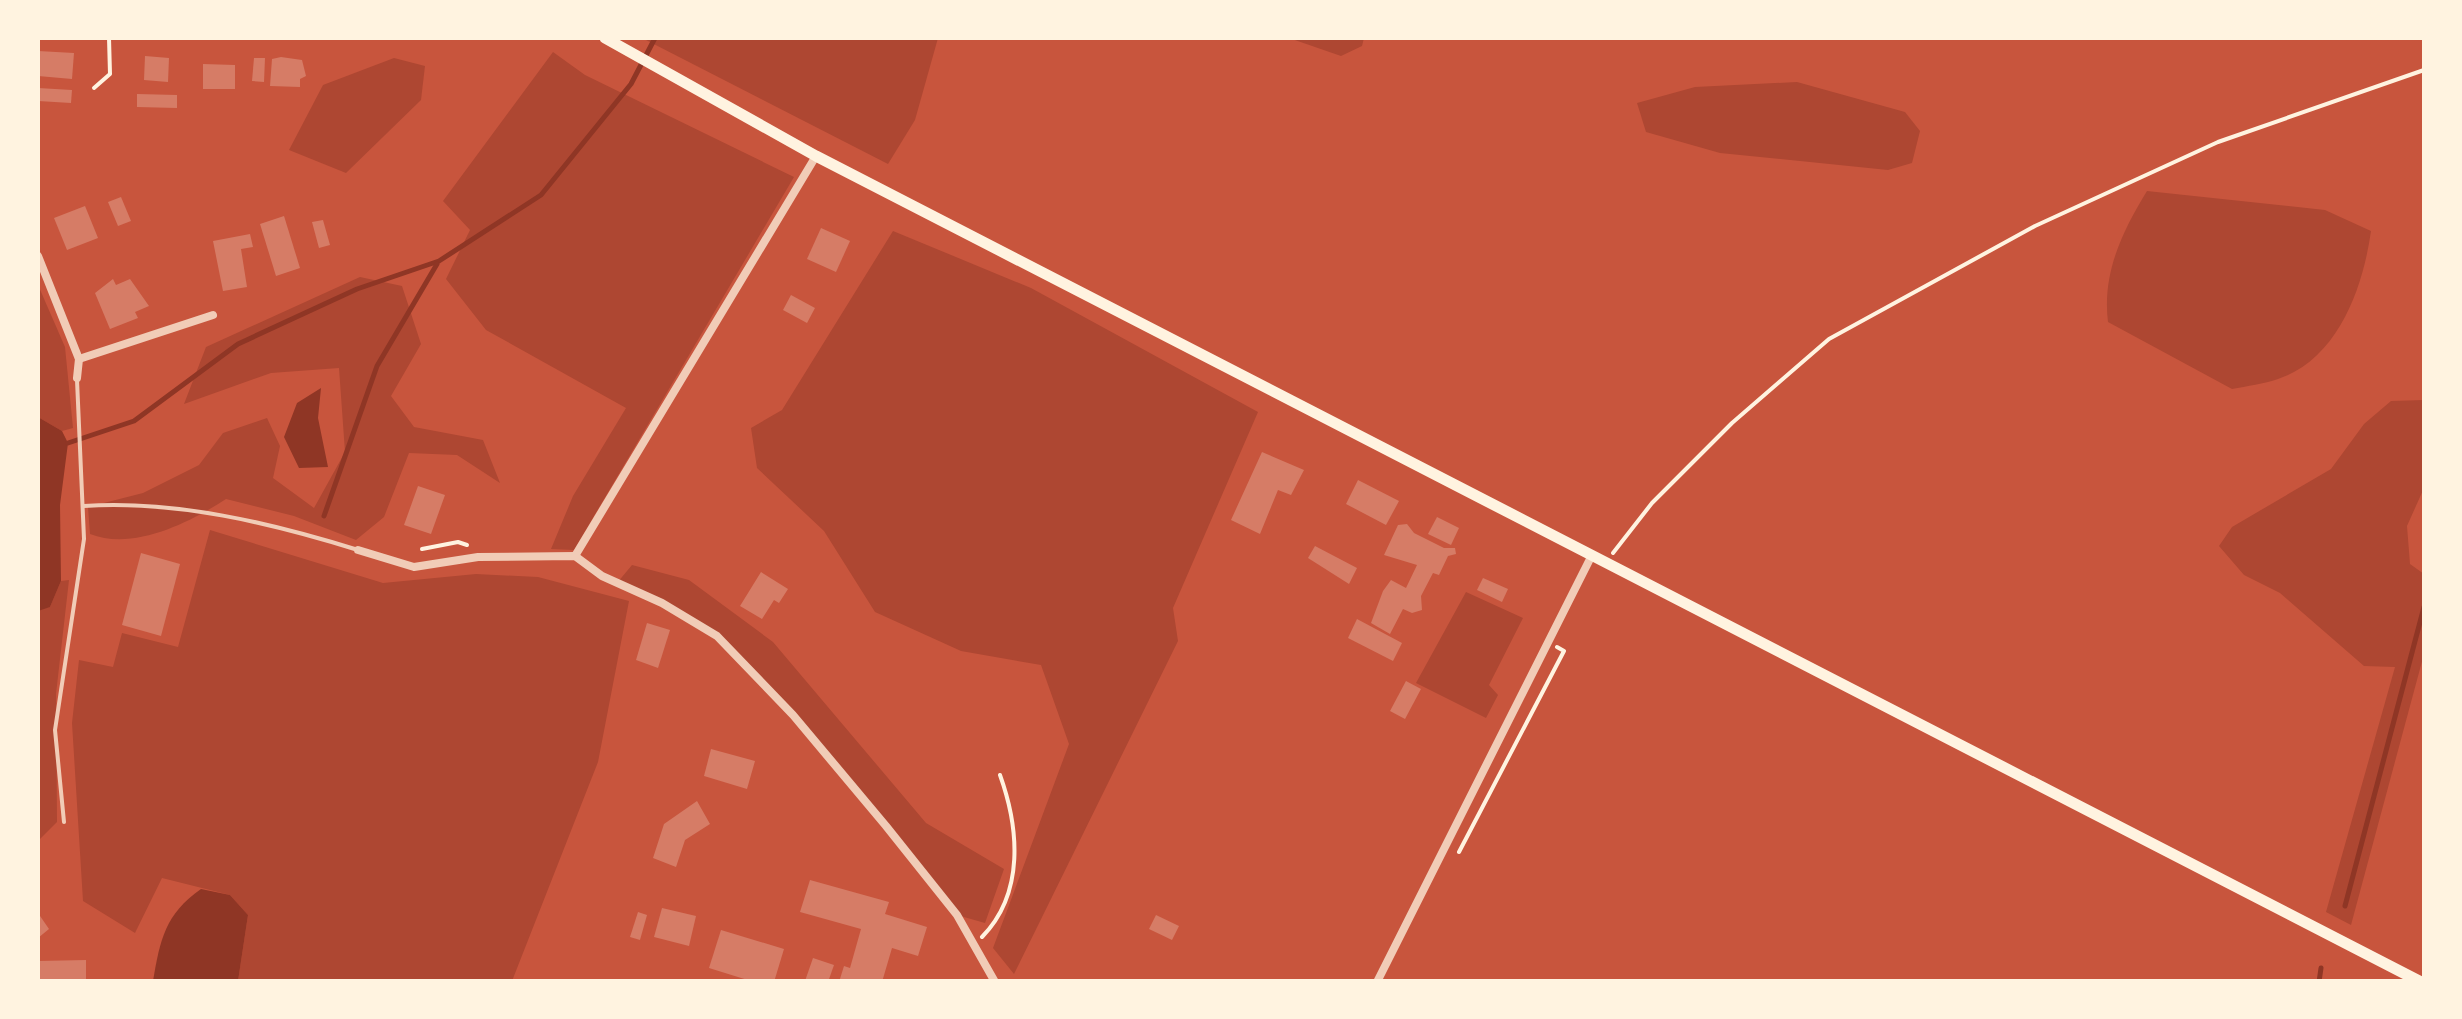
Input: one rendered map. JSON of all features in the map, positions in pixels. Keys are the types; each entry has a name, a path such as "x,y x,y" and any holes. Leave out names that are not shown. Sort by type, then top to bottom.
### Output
{"main road":[{"path":"605,38 816,156 2421,982"}],"street":[{"path":"575,556 816,156"},
{"path":"38,256 79,359 77,378"},
{"path":"79,359 213,315"},
{"path":"477,547 486,556"},
{"path":"358,550 414,567 486,556 575,556 602,576 662,603 717,636 829,756 975,944 994,982"},
{"path":"1377,982 1592,555"}],"lane":[{"path":"64,822 55,730 76,610 84,506 77,378"},
{"path":"84,506 154,506 200,513 358,550"}],"path":[{"path":"94,88 110,74 109,38"},
{"path":"1606,562 1652,503 1732,424 1828,340 2035,226 2218,142 2424,70"},
{"path":"422,550 458,542 477,547"},
{"path":"1455,860 1564,651 1548,643"},
{"path":"975,944 997,922 1010,888 1015,817 1000,775"}],"shaded area":[{"path":"642,38 938,38 915,120 888,164"},
{"path":"1289,38 1364,38 1362,46 1341,56"},
{"path":"553,52 585,75 794,177 574,550 551,549 573,496 626,408 486,330 446,279 470,230 443,201"},
{"path":"394,58 425,66 421,100 346,173 289,150 323,85"},
{"path":"1797,82 1905,112 1920,131 1912,163 1888,170 1720,153 1646,132 1637,103 1695,87"},
{"path":"2147,191 2325,210 2371,231 2354,298 2332,338 2299,369 2278,379 2232,389 2108,322 2108,287 2116,253"},
{"path":"893,231 1031,288 1258,412 1173,608 1178,641 1014,974 993,948 1069,744 1041,665 961,651 875,612 824,531 757,468 751,428 782,410"},
{"path":"360,277 402,286 421,344 391,396 414,427 483,440 500,483 457,455 409,453 384,517 356,540 294,516 226,499 178,525 142,537 124,539 90,534 88,507 143,493 199,465 223,433 267,418 280,446 273,478 314,508 345,452 339,368 271,373 184,404 206,347"},
{"path":"38,285 65,347 73,428 62,431 38,417"},
{"path":"321,388 318,418 328,467 299,468 284,437 297,403"},
{"path":"2424,400 2424,488 2407,526 2410,564 2424,574 2424,654 2351,925 2326,912 2395,667 2364,666 2280,593 2244,575 2219,546 2232,527 2331,469 2364,424 2391,401"},
{"path":"38,417 62,431 68,443 60,505 61,581 50,607 38,611"},
{"path":"210,530 383,583 476,574 538,577 629,601 598,762 512,981 238,981 248,915 230,895 162,878 135,933 83,901 72,723 79,660 113,667 122,633 178,647"},
{"path":"632,565 689,580 773,642 926,823 1004,869 985,923 957,915 829,756 717,636 617,583"},
{"path":"69,580 56,694 57,822 38,841 38,608 50,607 61,581"},
{"path":"1466,592 1523,618 1489,685 1498,695 1486,718 1416,683"},
{"path":"201,889 230,895 248,915 238,981 153,981 166,929 179,908"}],"building":[{"path":"38,51 74,53 72,79 38,76"},
{"path":"145,56 169,58 168,82 144,80"},
{"path":"254,58 265,58 264,82 252,81"},
{"path":"272,59 302,60 306,76 300,79 300,87 270,86"},
{"path":"203,64 235,65 235,89 203,89"},
{"path":"38,88 72,90 71,103 38,101"},
{"path":"137,94 177,95 177,108 137,107"},
{"path":"121,197 131,221 118,226 108,202"},
{"path":"85,206 98,238 67,250 54,218"},
{"path":"284,216 300,268 276,276 260,224"},
{"path":"323,220 330,245 319,248 312,222"},
{"path":"821,228 850,241 836,272 807,259"},
{"path":"250,234 253,247 241,249 247,287 223,291 213,241"},
{"path":"113,279 116,285 130,279 149,306 135,312 138,318 110,329 95,293"},
{"path":"791,295 815,308 807,323 783,310"},
{"path":"1262,452 1304,470 1291,495 1278,490 1260,534 1231,520"},
{"path":"1358,480 1399,501 1386,525 1346,504"},
{"path":"418,486 445,495 431,534 404,525"},
{"path":"1437,517 1459,528 1451,545 1428,534"},
{"path":"1407,524 1414,533 1444,548 1455,548 1456,554 1448,556 1439,575 1433,573 1421,596 1422,610 1412,613 1403,609 1390,634 1371,623 1391,580 1406,588 1417,565 1384,555 1398,525"},
{"path":"1315,546 1357,568 1349,584 1308,558"},
{"path":"141,553 180,564 161,636 122,625"},
{"path":"761,572 788,589 779,603 774,600 762,619 740,606"},
{"path":"1483,578 1508,589 1502,602 1477,590"},
{"path":"1357,619 1402,643 1393,661 1348,638"},
{"path":"647,623 670,630 658,668 636,660"},
{"path":"1406,681 1421,689 1405,719 1390,711"},
{"path":"711,749 755,761 747,789 704,776"},
{"path":"697,801 710,824 685,840 676,867 653,858 664,824"},
{"path":"810,880 889,902 885,914 927,927 918,956 892,948 882,982 839,982 844,966 850,968 861,929 800,912"},
{"path":"662,908 696,916 689,946 654,937"},
{"path":"638,912 647,915 640,940 630,937"},
{"path":"38,913 49,929 38,938"},
{"path":"1156,915 1179,926 1172,940 1149,929"},
{"path":"721,930 784,949 774,982 754,982 709,968"},
{"path":"813,958 834,965 828,982 805,981"},
{"path":"86,960 86,982 38,982 38,961"}],"waterway":[{"path":"68,443 134,421 238,344 357,289 439,261 541,195 631,84 655,38"},
{"path":"324,516 377,366 437,264"},
{"path":"2345,906 2424,607"},
{"path":"2319,982 2321,968"}]}
